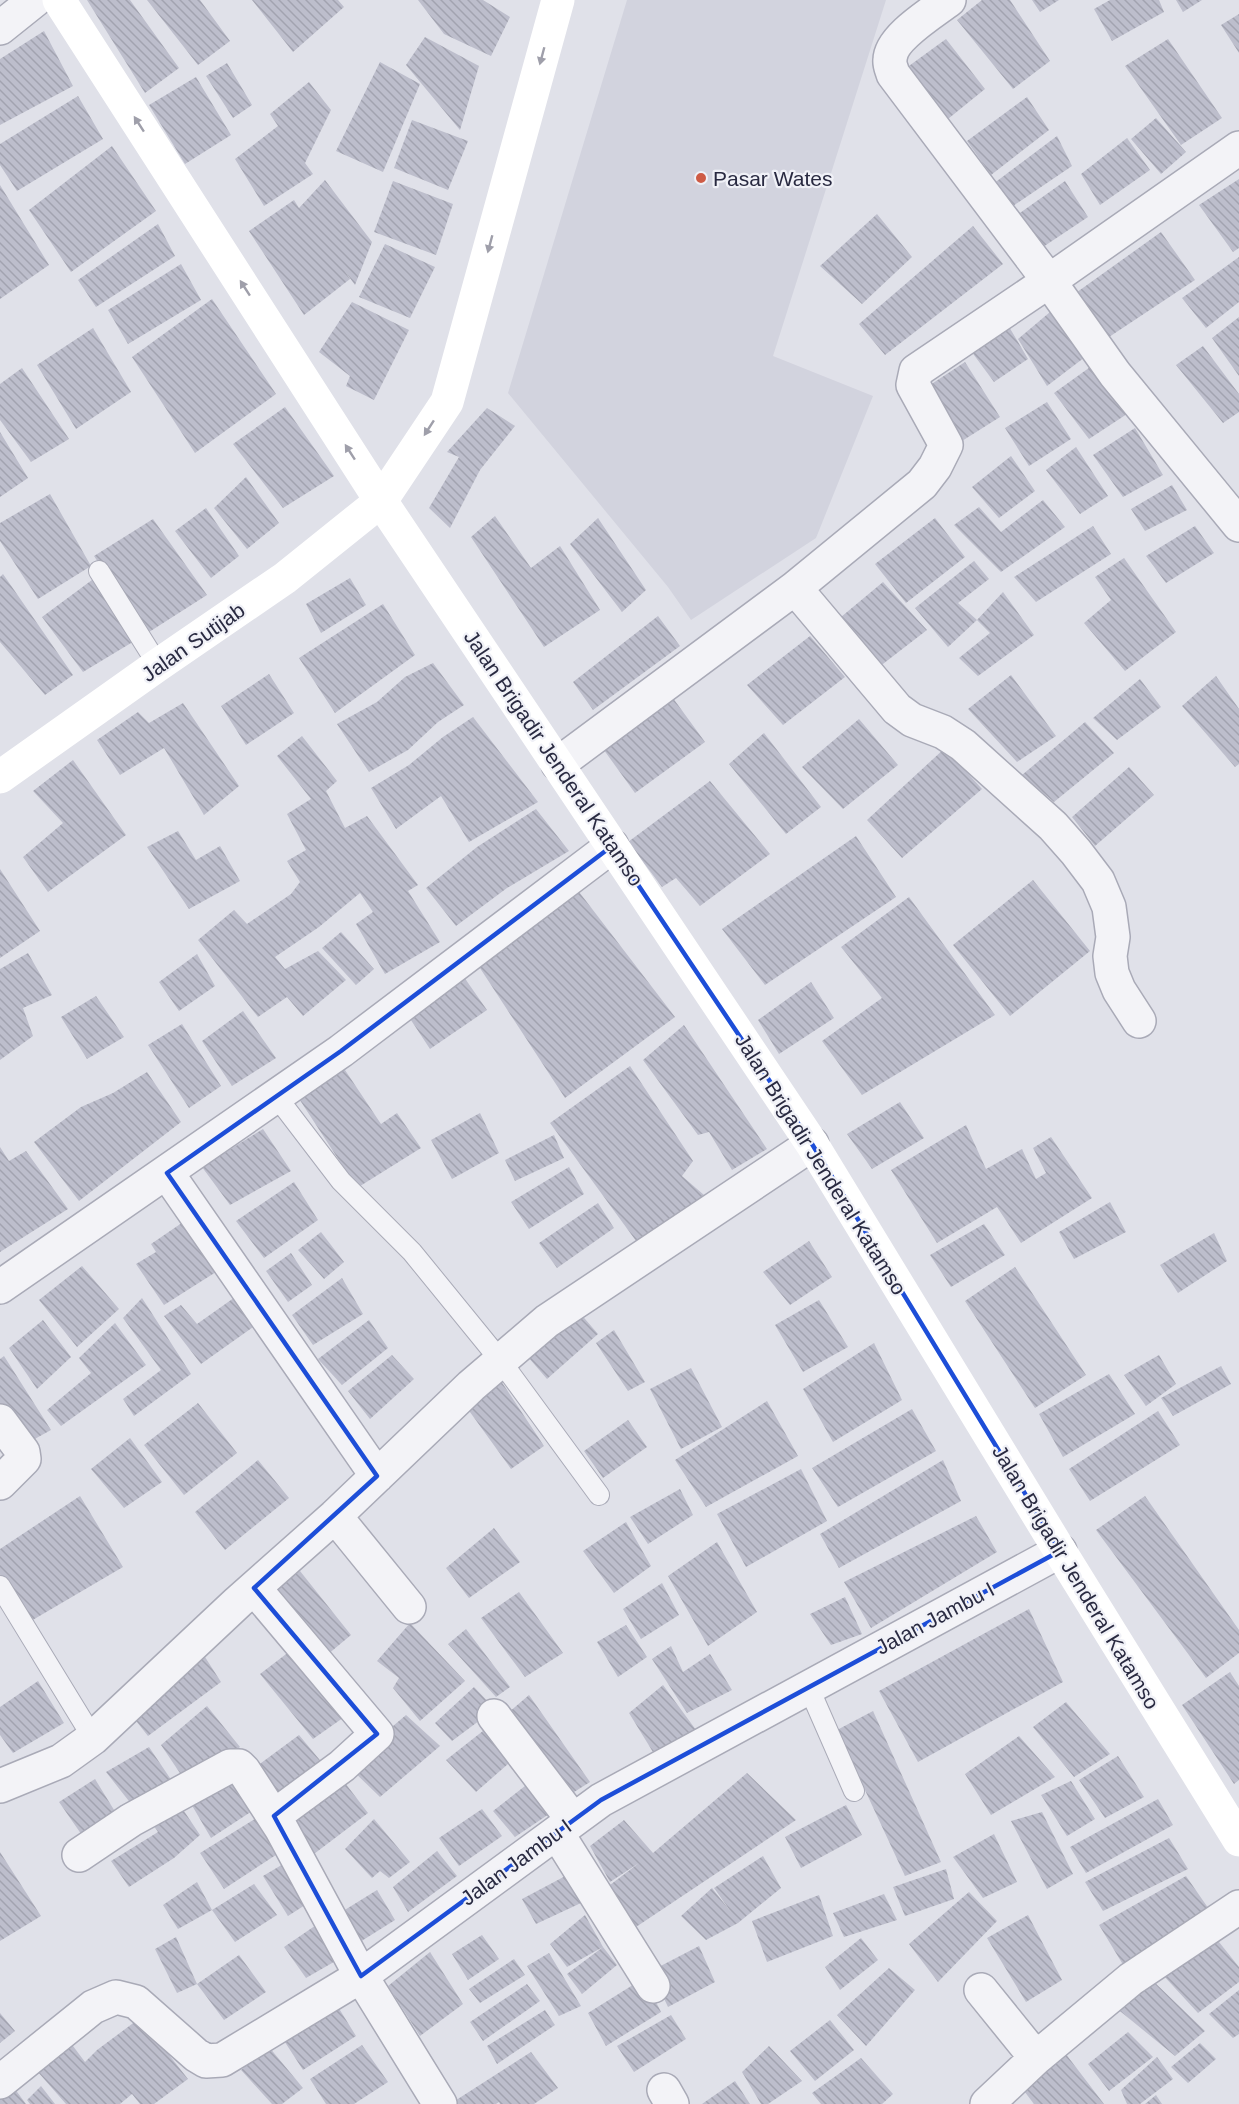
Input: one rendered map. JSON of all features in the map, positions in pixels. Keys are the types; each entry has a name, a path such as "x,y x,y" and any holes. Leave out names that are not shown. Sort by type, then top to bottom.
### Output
{"main road":[{"name":"Jalan Brigadir Jenderal Katamso","path":"59,0 381,501 812,1144 1060,1551 1234,1821"},
{"name":"Jalan Sutijab","path":"0,777 285,578 381,501 447,402 558,0"}],"street":[{"path":"0,28 35,0"},
{"path":"949,0 901,37 894,46 889,59 893,74 1049,281 1115,374 1239,525"},
{"path":"558,764 795,588 922,484 935,467 946,445 913,385 916,371 1239,148"},
{"path":"795,588 897,709 912,720 943,732 963,745 1053,826 1076,852 1098,881 1109,907 1113,937 1110,956 1112,973 1119,990 1139,1021"},
{"path":"0,1287 341,1052 612,846"},
{"path":"0,1786 61,1761 93,1738 335,1516 500,1360 547,1321 812,1144"},
{"path":"167,1173 377,1476"},
{"path":"0,1421 23,1452 24,1459 0,1484"},
{"path":"335,1516 409,1607"},
{"name":"Jalan Jambu I","path":"0,2082 93,2007 116,1997 136,2001 196,2055 206,2061 222,2060 361,1976 601,1800 1060,1551"},
{"path":"254,1588 377,1734 342,1766 274,1816"},
{"path":"494,1716 565,1826 653,1986"},
{"path":"79,1855 131,1820 230,1766 238,1766 244,1771 274,1816 361,1976 440,2104"},
{"path":"987,2104 1036,2058 1131,1979 1239,1907"},
{"path":"981,1990 1036,2058"}],"lane":[{"path":"99,571 158,665"},
{"path":"276,1096 342,1181 411,1252 500,1360 599,1495"},
{"path":"0,1586 93,1738"},
{"path":"808,1686 854,1791"}],"highlighted area":[{"path":"612,846 812,1144 1060,1551 601,1800 361,1976 274,1816 377,1734 254,1588 377,1476 167,1173 341,1051"}],"shaded area":[{"name":"Pasar Wates","path":"627,0 886,0 773,356 873,396 816,538 691,620 668,587 508,393"}],"building":[{"path":"87,0 130,0 179,68 145,93"},
{"path":"147,0 200,0 230,41 198,65"},
{"path":"252,0 338,0 344,7 293,52"},
{"path":"418,0 483,0 510,17 491,56 444,34"},
{"path":"982,0 1010,0 1050,61 1013,89 957,20"},
{"path":"1032,0 1059,0 1040,12"},
{"path":"1110,0 1159,0 1164,12 1112,41 1094,9"},
{"path":"1176,0 1202,0 1183,12"},
{"path":"1239,14 1239,53 1221,25"},
{"path":"44,31 73,86 0,125 0,59"},
{"path":"425,37 479,66 460,130 406,65"},
{"path":"946,39 985,89 943,123 902,71"},
{"path":"1168,39 1222,118 1181,145 1125,66"},
{"path":"380,62 420,84 383,172 336,151"},
{"path":"227,63 252,105 233,118 206,76"},
{"path":"196,77 231,135 185,164 149,105"},
{"path":"309,82 331,110 305,163 313,174 264,206 235,159 278,126 270,114"},
{"path":"78,96 103,139 17,191 0,165 0,144"},
{"path":"1027,97 1049,130 991,175 967,141"},
{"path":"1156,118 1186,152 1161,174 1131,139"},
{"path":"412,120 468,141 448,190 394,168"},
{"path":"1057,136 1072,166 1010,208 989,187"},
{"path":"1127,138 1150,170 1100,205 1081,174"},
{"path":"112,146 156,211 71,272 29,210"},
{"path":"1239,179 1239,248 1233,252 1199,205"},
{"path":"325,180 372,242 355,285 344,270 350,279 304,315 249,231 294,200 299,208"},
{"path":"393,181 453,204 436,255 374,232"},
{"path":"1065,181 1088,217 1037,251 1013,218"},
{"path":"0,185 49,265 0,299"},
{"path":"877,214 912,257 862,304 820,266"},
{"path":"158,224 175,256 96,307 78,280"},
{"path":"973,226 1003,264 885,355 859,324"},
{"path":"1161,232 1195,280 1100,343 1066,300"},
{"path":"385,244 435,267 410,318 359,297"},
{"path":"1239,257 1239,302 1206,328 1182,298"},
{"path":"181,264 201,300 128,344 108,310"},
{"path":"212,299 276,394 195,453 132,357"},
{"path":"352,302 409,330 374,400 346,386 350,376 319,352"},
{"path":"1056,307 1089,354 1047,386 1018,339"},
{"path":"1239,317 1239,376 1212,338"},
{"path":"1008,325 1028,359 994,382 971,351"},
{"path":"93,328 131,392 76,429 37,365"},
{"path":"1203,346 1239,394 1239,412 1223,423 1176,365"},
{"path":"965,362 1000,417 962,441 927,387"},
{"path":"1093,365 1127,414 1089,439 1054,393"},
{"path":"22,368 69,439 31,462 0,420 0,384"},
{"path":"1047,402 1071,439 1029,466 1005,428"},
{"path":"285,407 334,476 283,508 233,444"},
{"path":"487,408 515,426 480,470 450,528 429,508 459,457 447,452"},
{"path":"1135,428 1163,475 1123,497 1093,455"},
{"path":"0,432 28,478 0,497"},
{"path":"1076,447 1108,496 1080,514 1046,470"},
{"path":"1011,456 1035,491 999,518 972,487"},
{"path":"246,477 279,523 247,549 214,508"},
{"path":"1172,485 1187,510 1145,531 1131,509"},
{"path":"50,494 91,566 38,599 0,541 0,523"},
{"path":"1043,500 1065,527 1001,572 954,525 979,507 1001,532"},
{"path":"206,508 239,556 211,578 175,531"},
{"path":"495,516 531,568 560,546 600,610 544,647 471,537"},
{"path":"598,518 646,590 622,612 570,544"},
{"path":"935,518 965,557 906,603 875,564"},
{"path":"153,519 207,595 146,634 94,556"},
{"path":"1093,526 1111,554 1036,602 1014,577"},
{"path":"1195,526 1214,553 1166,583 1146,556"},
{"path":"1124,558 1176,632 1125,671 1084,623 1111,600 1095,577"},
{"path":"974,561 989,579 958,603 977,620 948,647 915,608"},
{"path":"3,574 73,675 45,695 0,642 0,577"},
{"path":"96,577 136,640 83,672 42,617"},
{"path":"350,578 366,605 321,633 306,604"},
{"path":"883,582 927,630 879,667 835,622"},
{"path":"1003,592 1034,635 978,676 959,658 990,633 977,620"},
{"path":"383,604 415,655 335,713 299,658"},
{"path":"658,616 680,646 593,710 573,682"},
{"path":"810,636 845,677 783,725 747,685"},
{"path":"433,663 464,705 438,722 408,750 369,772 337,724 377,702 405,677"},
{"path":"269,674 294,713 246,745 221,706"},
{"path":"1011,675 1056,736 1017,762 968,709"},
{"path":"1216,676 1239,709 1239,764 1235,767 1182,706"},
{"path":"1140,679 1161,707 1117,740 1093,718"},
{"path":"670,694 705,742 635,793 601,746"},
{"path":"183,703 239,786 204,815 164,748 120,775 97,740 138,712 149,723"},
{"path":"473,717 538,802 469,842 441,796 396,829 371,788 409,765 443,737"},
{"path":"859,719 898,765 843,809 802,767"},
{"path":"1085,722 1114,753 1054,802 1022,775"},
{"path":"764,733 821,807 786,834 729,764"},
{"path":"302,736 337,781 326,791 345,828 367,816 418,885 408,891 440,942 385,974 356,924 373,912 360,893 319,927 275,957 285,969 318,951 346,980 303,1016 287,997 258,1017 198,940 234,910 247,924 291,894 300,882 287,861 306,850 287,814 311,799 277,756"},
{"path":"945,748 982,789 902,858 867,820"},
{"path":"73,760 126,835 48,892 23,857 63,823 33,791"},
{"path":"1129,767 1154,795 1095,846 1072,817"},
{"path":"710,781 770,854 700,906 676,878 662,887 628,842"},
{"path":"536,809 569,851 507,888 456,926 426,888 477,847"},
{"path":"178,831 196,860 220,846 240,881 189,909 147,847"},
{"path":"856,836 896,897 765,985 722,929"},
{"path":"0,869 40,931 0,958"},
{"path":"1033,880 1090,951 1010,1016 953,945"},
{"path":"573,884 675,1017 565,1098 476,962"},
{"path":"909,897 995,1015 862,1095 822,1041 882,998 841,947"},
{"path":"341,932 374,969 356,985 322,948"},
{"path":"28,953 52,995 23,1008 33,1036 0,1060 0,969"},
{"path":"197,954 215,986 179,1011 159,982"},
{"path":"459,970 487,1010 430,1049 403,1008"},
{"path":"811,982 834,1018 779,1054 758,1020"},
{"path":"96,996 124,1037 87,1059 61,1017"},
{"path":"243,1011 276,1058 232,1086 202,1041"},
{"path":"182,1024 221,1086 189,1108 148,1045"},
{"path":"684,1025 767,1149 732,1170 709,1132 698,1135 643,1060"},
{"path":"341,1064 381,1124 397,1113 421,1148 357,1188 294,1091"},
{"path":"630,1066 693,1161 682,1176 704,1195 639,1245 550,1123"},
{"path":"147,1072 181,1122 79,1201 34,1142 81,1107 113,1093"},
{"path":"900,1102 924,1138 872,1169 847,1134"},
{"path":"480,1113 499,1153 452,1179 431,1140"},
{"path":"966,1125 986,1169 1022,1149 1036,1179 1046,1173 1033,1148 1051,1137 1092,1198 1021,1243 997,1207 937,1243 891,1170"},
{"path":"263,1129 291,1171 230,1205 202,1167"},
{"path":"554,1135 564,1158 515,1181 505,1160"},
{"path":"0,1147 9,1161 26,1151 68,1209 0,1252"},
{"path":"569,1167 584,1194 529,1229 511,1202"},
{"path":"294,1182 318,1220 264,1258 236,1221"},
{"path":"1110,1202 1126,1232 1074,1259 1059,1232"},
{"path":"598,1203 614,1228 557,1268 539,1243"},
{"path":"192,1216 227,1265 164,1305 136,1264 156,1252 151,1244"},
{"path":"984,1224 1005,1255 951,1287 930,1255"},
{"path":"321,1232 344,1262 324,1279 298,1250"},
{"path":"1214,1233 1227,1261 1178,1293 1160,1265"},
{"path":"809,1241 832,1277 790,1305 763,1272"},
{"path":"291,1253 312,1285 288,1302 266,1271"},
{"path":"82,1266 119,1309 77,1347 39,1300"},
{"path":"1015,1267 1086,1375 1035,1408 965,1301"},
{"path":"342,1278 363,1314 313,1345 292,1315"},
{"path":"238,1295 259,1323 201,1364 164,1316 181,1305 197,1324"},
{"path":"142,1298 191,1374 134,1416 123,1399 161,1370 123,1318"},
{"path":"819,1300 848,1347 803,1372 775,1325"},
{"path":"579,1312 598,1334 547,1379 528,1357"},
{"path":"43,1320 71,1357 37,1389 9,1348"},
{"path":"369,1320 388,1348 342,1385 318,1359"},
{"path":"115,1323 146,1365 61,1426 47,1410 91,1373 79,1358"},
{"path":"614,1330 645,1382 628,1391 596,1343"},
{"path":"874,1343 902,1400 833,1442 803,1389"},
{"path":"392,1355 414,1379 370,1419 348,1391"},
{"path":"1159,1355 1176,1384 1146,1406 1124,1375"},
{"path":"4,1356 51,1430 22,1446 0,1409 0,1359"},
{"path":"1221,1366 1231,1384 1173,1416 1161,1398"},
{"path":"691,1368 722,1427 681,1449 650,1389"},
{"path":"1109,1374 1135,1414 1063,1457 1039,1414"},
{"path":"499,1378 544,1446 511,1469 462,1401"},
{"path":"767,1401 798,1456 706,1507 675,1460"},
{"path":"198,1403 237,1453 184,1495 144,1445"},
{"path":"912,1409 936,1451 838,1507 812,1468"},
{"path":"1158,1411 1180,1445 1090,1501 1069,1469"},
{"path":"628,1420 647,1447 603,1478 584,1451"},
{"path":"130,1438 162,1482 124,1508 91,1469"},
{"path":"258,1460 289,1498 225,1550 195,1512"},
{"path":"943,1460 961,1501 839,1568 820,1534"},
{"path":"801,1469 827,1521 746,1567 717,1514"},
{"path":"680,1489 693,1515 648,1544 630,1517"},
{"path":"80,1496 123,1567 31,1621 0,1574 0,1549"},
{"path":"1145,1496 1239,1630 1239,1653 1206,1678 1096,1530"},
{"path":"976,1516 997,1552 871,1628 844,1582"},
{"path":"626,1522 651,1566 614,1593 583,1551"},
{"path":"494,1528 520,1562 469,1598 446,1568"},
{"path":"717,1542 757,1612 708,1646 668,1576"},
{"path":"300,1571 351,1635 321,1660 264,1595"},
{"path":"662,1583 679,1615 641,1639 623,1609"},
{"path":"519,1592 563,1653 525,1677 481,1618"},
{"path":"845,1597 862,1634 831,1645 810,1614"},
{"path":"1029,1609 1063,1682 918,1762 879,1691"},
{"path":"410,1623 465,1681 420,1721 393,1688 399,1678 377,1661"},
{"path":"626,1625 647,1657 618,1677 597,1642"},
{"path":"466,1629 510,1687 496,1697 448,1644"},
{"path":"671,1646 683,1672 710,1654 732,1690 687,1713 652,1659"},
{"path":"294,1648 350,1713 313,1739 260,1674"},
{"path":"205,1657 221,1682 148,1736 129,1712"},
{"path":"1230,1672 1239,1686 1239,1780 1234,1784 1182,1705"},
{"path":"38,1681 64,1723 13,1753 0,1735 0,1707"},
{"path":"663,1685 699,1734 656,1757 629,1713"},
{"path":"474,1687 495,1709 452,1741 435,1723"},
{"path":"529,1695 590,1782 563,1799 501,1719"},
{"path":"1066,1702 1110,1754 1074,1777 1033,1727"},
{"path":"207,1706 240,1747 188,1785 161,1745"},
{"path":"873,1711 941,1862 905,1876 837,1730"},
{"path":"406,1715 440,1746 380,1797 347,1765"},
{"path":"488,1727 516,1757 476,1792 446,1760"},
{"path":"299,1735 329,1771 281,1802 257,1766"},
{"path":"1019,1736 1055,1777 991,1815 965,1774"},
{"path":"149,1747 172,1781 132,1805 106,1772"},
{"path":"1118,1756 1144,1797 1105,1818 1079,1780"},
{"path":"237,1768 263,1804 211,1838 190,1802"},
{"path":"747,1773 796,1820 633,1929 610,1885 639,1863 610,1882 590,1846 624,1820 653,1853"},
{"path":"339,1775 368,1813 310,1857 280,1819"},
{"path":"95,1779 119,1818 86,1841 59,1802"},
{"path":"534,1779 555,1810 515,1837 493,1811"},
{"path":"1071,1781 1095,1819 1067,1836 1041,1795"},
{"path":"176,1799 200,1835 174,1858 129,1887 111,1861 158,1832 148,1817"},
{"path":"1158,1799 1173,1825 1086,1873 1070,1847"},
{"path":"846,1805 862,1835 801,1868 785,1837"},
{"path":"482,1809 502,1836 459,1866 439,1838"},
{"path":"1042,1812 1073,1874 1047,1889 1011,1821"},
{"path":"263,1814 282,1851 224,1889 200,1853"},
{"path":"374,1819 410,1862 389,1878 380,1871 372,1878 345,1849"},
{"path":"994,1834 1017,1882 983,1898 953,1857"},
{"path":"1169,1838 1188,1869 1103,1911 1085,1882"},
{"path":"437,1851 457,1876 408,1912 393,1887"},
{"path":"0,1852 41,1916 0,1941"},
{"path":"763,1856 781,1888 738,1923 706,1940 681,1916 712,1888 731,1912 714,1888"},
{"path":"295,1857 316,1898 288,1916 263,1876"},
{"path":"946,1869 954,1899 905,1916 893,1887"},
{"path":"571,1873 581,1903 536,1924 522,1899"},
{"path":"1186,1876 1213,1915 1128,1966 1122,1963 1099,1925"},
{"path":"197,1882 212,1910 178,1929 163,1905"},
{"path":"254,1884 277,1915 235,1942 212,1910"},
{"path":"377,1890 395,1920 352,1947 335,1916"},
{"path":"969,1892 997,1921 938,1982 909,1944"},
{"path":"884,1894 897,1920 844,1937 833,1913"},
{"path":"819,1895 833,1936 767,1962 752,1921"},
{"path":"585,1915 603,1947 567,1967 550,1944"},
{"path":"1028,1915 1062,1980 1026,2002 987,1938"},
{"path":"325,1919 346,1955 306,1978 284,1947"},
{"path":"482,1935 499,1959 468,1980 452,1954"},
{"path":"176,1937 197,1984 177,1993 155,1949"},
{"path":"1215,1937 1239,1967 1239,1982 1198,2013 1162,1974"},
{"path":"861,1938 878,1960 840,1990 825,1967"},
{"path":"699,1946 715,1982 668,2007 651,1971"},
{"path":"603,1947 617,1965 582,1994 567,1974"},
{"path":"430,1952 463,2004 420,2036 388,1986"},
{"path":"549,1953 581,2006 559,2016 527,1966"},
{"path":"239,1955 266,1992 224,2020 197,1984"},
{"path":"514,1959 525,1975 480,2003 469,1989"},
{"path":"889,1968 915,1990 866,2046 837,2015"},
{"path":"644,1978 661,2012 606,2046 588,2013"},
{"path":"1150,1978 1205,2031 1175,2056 1115,2007"},
{"path":"527,1984 540,2001 483,2041 470,2022"},
{"path":"1239,1990 1239,2034 1233,2038 1209,2014"},
{"path":"335,2002 356,2036 303,2070 281,2036"},
{"path":"545,2010 555,2025 497,2064 487,2046"},
{"path":"0,2013 15,2031 0,2043"},
{"path":"671,2015 686,2039 634,2072 617,2046"},
{"path":"140,2018 188,2079 154,2104 140,2104 132,2094 120,2104 66,2104 30,2063 64,2034 85,2062 97,2050"},
{"path":"830,2020 854,2050 815,2081 790,2051"},
{"path":"1128,2032 1153,2057 1109,2091 1088,2064"},
{"path":"1200,2043 1216,2059 1188,2083 1171,2067"},
{"path":"362,2045 388,2082 354,2104 326,2104 310,2079"},
{"path":"769,2046 802,2081 768,2104 761,2104 742,2072"},
{"path":"269,2047 303,2088 282,2104 272,2104 241,2070"},
{"path":"1062,2049 1104,2104 1034,2104 1018,2083"},
{"path":"531,2052 558,2088 534,2104 500,2104 499,2102 496,2104 450,2104"},
{"path":"1157,2057 1173,2079 1140,2104 1127,2104 1121,2090"},
{"path":"861,2058 893,2094 882,2104 821,2104 812,2093"},
{"path":"9,2081 26,2104 0,2104 0,2090"},
{"path":"735,2081 750,2104 702,2104"},
{"path":"41,2086 55,2104 30,2104 27,2100"},
{"path":"1156,2095 1162,2104 1145,2104"}],"place":[{"name":"Pasar Wates","path":"701,178"}]}
